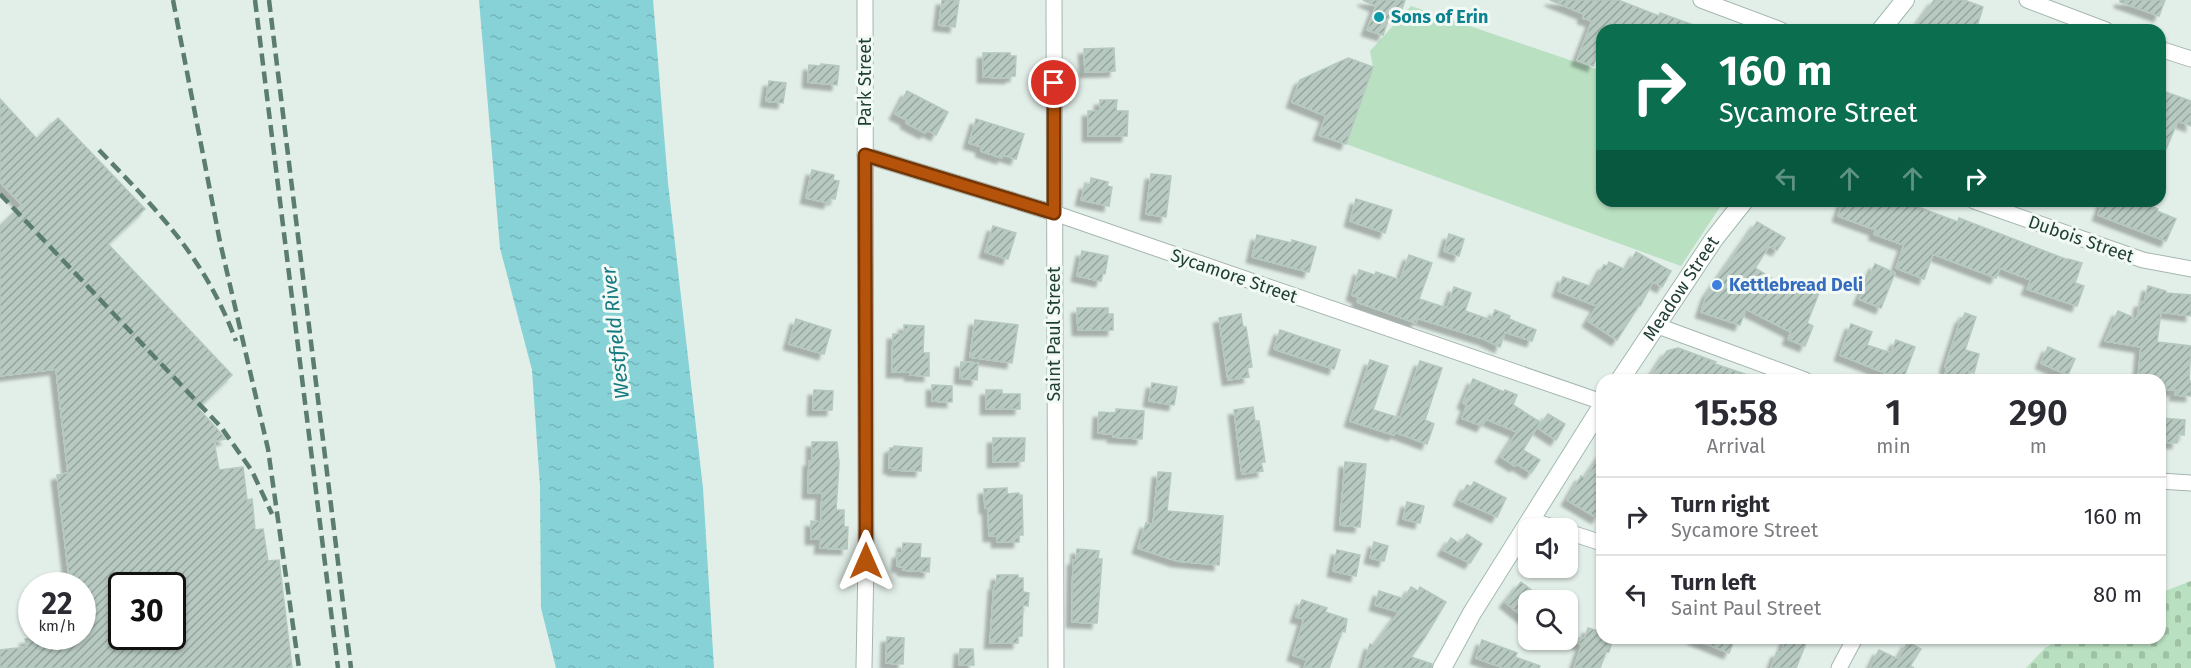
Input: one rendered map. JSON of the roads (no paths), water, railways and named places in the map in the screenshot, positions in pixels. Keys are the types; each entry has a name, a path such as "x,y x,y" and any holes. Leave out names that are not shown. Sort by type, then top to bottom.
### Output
{"street":[{"name":"Park Street","path":"864,668 866,561 865,0"},
{"name":"Saint Paul Street","path":"1054,0 1056,668"},
{"path":"1701,0 1764,24"},
{"path":"1886,24 1905,0"},
{"path":"2027,0 2090,24"},
{"path":"2166,51 2191,58"},
{"name":"Sycamore Street","path":"865,155 1054,213 1596,402"},
{"name":"Meadow Street","path":"1624,374 1714,239 1739,207"},
{"name":"Dubois Street","path":"1991,207 2143,260 2191,269"},
{"path":"1658,326 1789,374"},
{"path":"1531,518 1596,414"},
{"path":"2166,481 2191,483"},
{"path":"1578,535 1596,541"},
{"path":"1442,668 1472,613 1518,539"},
{"path":"1839,668 1852,644"}],"water":[{"name":"Westfield River","path":"479,0 653,0 668,183 703,488 714,668 556,668 541,608 540,486 532,370 500,248"}],"railway":[{"path":"173,0 220,242 268,449 299,668"},
{"path":"255,0 338,668"},
{"path":"269,0 351,668"},
{"path":"99,150 161,216 195,260 224,312 236,341"},
{"path":"0,194 221,427 252,471 272,514"}],"place":[{"name":"Sons of Erin","path":"1379,17"},
{"name":"Kettlebread Deli","path":"1717,285"}]}
